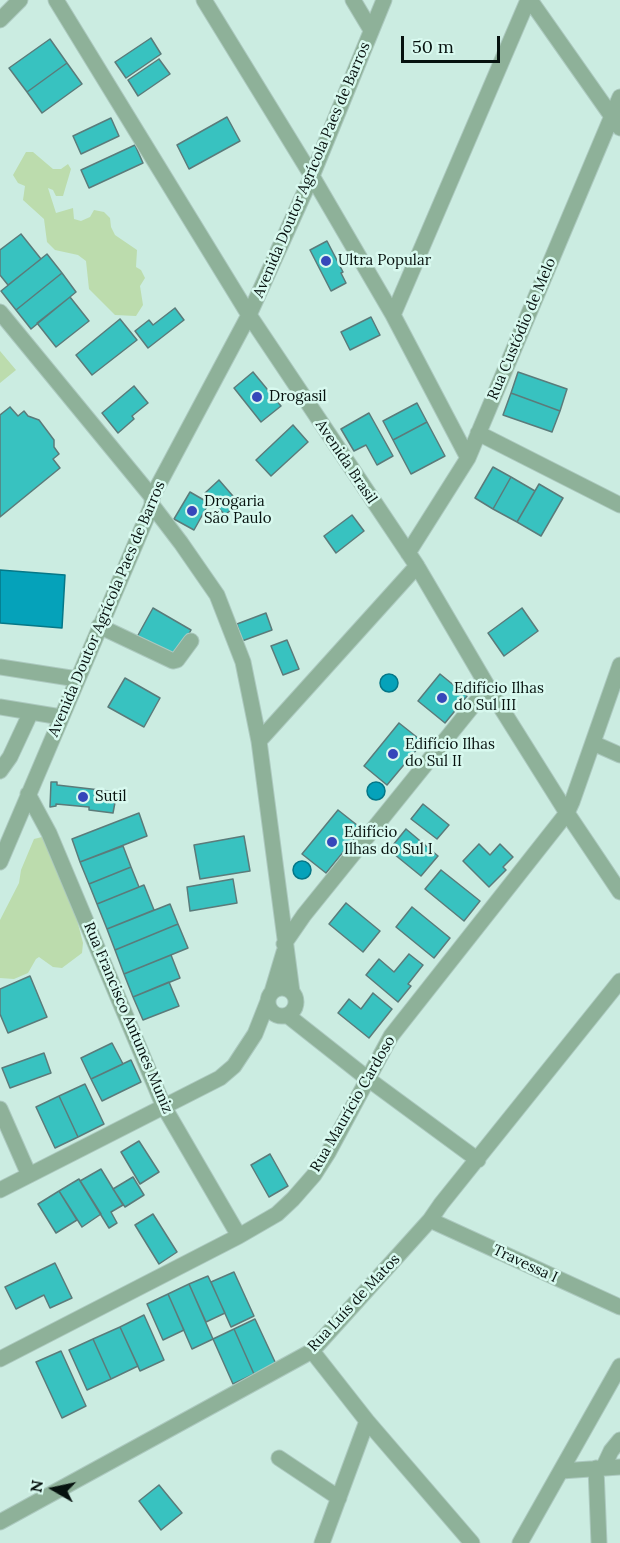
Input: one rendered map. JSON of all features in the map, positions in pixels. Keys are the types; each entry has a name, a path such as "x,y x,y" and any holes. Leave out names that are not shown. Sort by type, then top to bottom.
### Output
{"street":[{"path":"0,20 20,0"},
{"name":"Avenida Brasil","path":"56,0 249,315 412,559 488,687 620,892"},
{"path":"204,0 312,176 393,315 468,458"},
{"path":"353,0 371,30"},
{"name":"Avenida Doutor Agrícola Paes de Barros","path":"0,862 152,501 249,315 312,176 384,0"},
{"path":"393,315 529,0"},
{"path":"529,0 616,123"},
{"name":"Rua Custódio de Melo","path":"259,741 412,559 468,458 616,123 620,97"},
{"path":"0,312 152,501 218,595 243,662 259,741 284,946 282,1003 255,1034 234,1066 220,1078 0,1190"},
{"path":"478,433 620,505"},
{"path":"99,626 173,661 177,660 191,641"},
{"name":"Rua Maurício Cardoso","path":"0,1359 239,1236 277,1214 293,1199 314,1175 328,1153 390,1036 567,813 620,665"},
{"path":"0,667 77,679"},
{"path":"284,946 304,915 488,687"},
{"path":"0,707 61,717"},
{"path":"0,771 10,757 31,712"},
{"path":"593,743 620,755"},
{"name":"Rua Francisco Antunes Muniz","path":"28,794 49,833 164,1107 239,1236"},
{"path":"281,921 304,915"},
{"name":"Rua Luís de Matos","path":"0,1522 312,1351 430,1220 620,981"},
{"path":"282,1003 305,1030 478,1160"},
{"path":"0,1109 29,1175"},
{"name":"Travessa I","path":"430,1220 620,1307"},
{"path":"312,1351 367,1421 472,1543"},
{"path":"520,1543 620,1366"},
{"path":"322,1543 367,1421"},
{"path":"600,1543 600,1468 620,1440"},
{"path":"279,1458 339,1498"},
{"path":"561,1471 620,1467"}],"green space":[{"path":"26,152 33,152 53,169 61,169 68,164 71,169 63,196 56,196 53,190 48,188 56,213 73,208 74,219 81,221 90,217 94,210 104,212 110,218 115,235 137,250 136,267 141,270 145,278 140,286 143,305 136,316 115,315 89,289 86,261 78,255 55,250 47,242 44,219 23,200 25,186 18,183 13,175"},
{"path":"0,351 16,370 0,383"},
{"path":"42,837 76,916 83,943 82,953 62,968 53,967 39,957 28,973 14,979 0,978 0,920 19,883 21,870 34,839"}],"water":[{"path":"0,570 65,575 62,628 0,623"},
{"path":"389,674 395,677 398,683 395,689 389,692 383,689 380,683 383,677"},
{"path":"376,782 382,785 385,791 382,797 376,800 370,797 367,791 370,785"},
{"path":"302,861 308,864 311,870 308,876 302,879 296,876 293,870 296,864"}],"building":[{"path":"151,38 161,54 126,78 115,62"},
{"path":"50,39 67,63 27,92 9,68"},
{"path":"159,59 170,74 138,96 128,80"},
{"path":"67,63 82,84 42,113 27,92"},
{"path":"227,117 240,141 189,169 177,145"},
{"path":"111,118 119,136 81,154 73,136"},
{"path":"135,145 143,163 89,188 81,170"},
{"path":"21,234 41,259 8,285 0,275 0,250"},
{"name":"Ultra Popular","path":"327,241 343,272 341,273 346,283 331,291 310,250"},
{"path":"47,254 62,273 16,310 1,291"},
{"path":"62,273 76,292 31,329 16,310"},
{"path":"70,297 89,321 56,347 37,323"},
{"path":"175,308 184,320 148,348 135,331 149,320 153,325"},
{"path":"371,317 380,335 350,350 341,332"},
{"path":"120,319 137,340 92,375 76,355"},
{"name":"Drogasil","path":"253,372 281,406 261,422 234,388"},
{"path":"518,372 567,389 560,411 511,393"},
{"path":"134,386 148,403 132,416 134,419 118,433 102,413"},
{"path":"511,393 560,411 552,432 503,415"},
{"path":"417,403 427,422 393,440 383,421"},
{"path":"10,407 18,416 24,411 28,416 39,420 54,440 54,447 59,454 53,459 60,468 0,517 0,415"},
{"path":"369,413 393,456 377,465 366,445 354,451 341,429"},
{"path":"427,422 445,456 411,474 393,440"},
{"path":"293,425 308,442 271,476 256,460"},
{"path":"493,467 511,477 493,509 475,498"},
{"path":"511,477 535,491 517,522 493,509"},
{"path":"219,480 239,503 225,515 205,493"},
{"path":"539,484 563,498 541,536 517,522"},
{"name":"Drogaria São Paulo","path":"190,492 209,503 194,530 174,519"},
{"path":"352,515 364,531 336,553 324,536"},
{"path":"153,608 191,630 175,659 137,637"},
{"path":"522,608 538,631 504,656 488,633"},
{"path":"266,613 272,630 242,641 237,624"},
{"path":"287,640 299,669 283,675 271,646"},
{"name":"Edifício Ilhas do Sul III","path":"440,674 467,696 445,723 418,701"},
{"path":"125,678 160,698 144,727 108,707"},
{"name":"Edifício Ilhas do Sul II","path":"399,723 423,742 387,785 364,766"},
{"name":"Sutil","path":"51,782 57,782 57,785 117,792 113,813 89,810 89,807 56,804 50,807"},
{"path":"423,804 449,825 437,839 411,819"},
{"name":"Edifício Ilhas do Sul I","path":"338,810 362,829 326,873 302,854"},
{"path":"139,813 147,836 80,862 72,839"},
{"path":"406,829 438,856 421,876 389,850"},
{"path":"244,836 250,871 200,879 194,845"},
{"path":"479,844 490,855 500,844 513,857 503,867 506,870 489,887 463,861"},
{"path":"123,846 131,867 89,884 80,862"},
{"path":"131,867 139,887 97,904 89,884"},
{"path":"441,870 480,901 464,921 425,889"},
{"path":"233,879 237,903 190,911 187,887"},
{"path":"144,885 154,910 107,929 97,904"},
{"path":"346,903 380,931 363,952 329,924"},
{"path":"170,904 178,924 115,950 107,929"},
{"path":"412,907 450,938 434,958 396,927"},
{"path":"178,924 188,948 124,974 115,950"},
{"path":"409,954 423,965 408,984 411,986 398,1002 366,975 379,959 394,972"},
{"path":"171,955 180,978 133,997 124,974"},
{"path":"30,976 47,1017 8,1033 0,1014 0,989"},
{"path":"169,982 179,1006 143,1020 133,997"},
{"path":"373,993 392,1009 369,1038 338,1013 349,999 361,1009"},
{"path":"112,1043 123,1064 91,1079 81,1058"},
{"path":"44,1053 51,1073 10,1088 2,1068"},
{"path":"131,1060 141,1082 102,1101 91,1079"},
{"path":"85,1084 104,1124 78,1137 59,1096"},
{"path":"59,1096 78,1137 55,1148 36,1107"},
{"path":"139,1141 159,1172 140,1184 121,1152"},
{"path":"270,1154 288,1186 269,1197 251,1165"},
{"path":"101,1169 123,1205 111,1212 117,1223 109,1228 80,1181"},
{"path":"133,1177 144,1195 125,1207 113,1189"},
{"path":"79,1179 101,1214 82,1227 59,1191"},
{"path":"59,1191 77,1220 56,1233 38,1204"},
{"path":"153,1214 177,1252 159,1264 135,1225"},
{"path":"55,1263 72,1298 50,1308 44,1295 16,1309 5,1287"},
{"path":"234,1272 254,1316 231,1327 211,1282"},
{"path":"208,1276 225,1313 206,1322 189,1284"},
{"path":"189,1284 213,1339 192,1349 168,1294"},
{"path":"168,1294 184,1330 163,1340 147,1304"},
{"path":"144,1315 164,1360 140,1371 120,1327"},
{"path":"255,1319 276,1364 254,1374 234,1329"},
{"path":"120,1327 138,1366 111,1379 93,1339"},
{"path":"234,1329 254,1374 233,1384 213,1339"},
{"path":"93,1339 111,1379 87,1390 69,1350"},
{"path":"61,1351 86,1406 62,1418 36,1362"},
{"path":"159,1485 182,1513 161,1530 139,1501"}],"place":[{"name":"Ultra Popular","path":"326,261"},
{"name":"Drogasil","path":"257,397"},
{"name":"Drogaria São Paulo","path":"192,511"},
{"name":"Edifício Ilhas do Sul III","path":"442,698"},
{"name":"Edifício Ilhas do Sul II","path":"393,754"},
{"name":"Sutil","path":"83,797"},
{"name":"Edifício Ilhas do Sul I","path":"332,842"}]}
